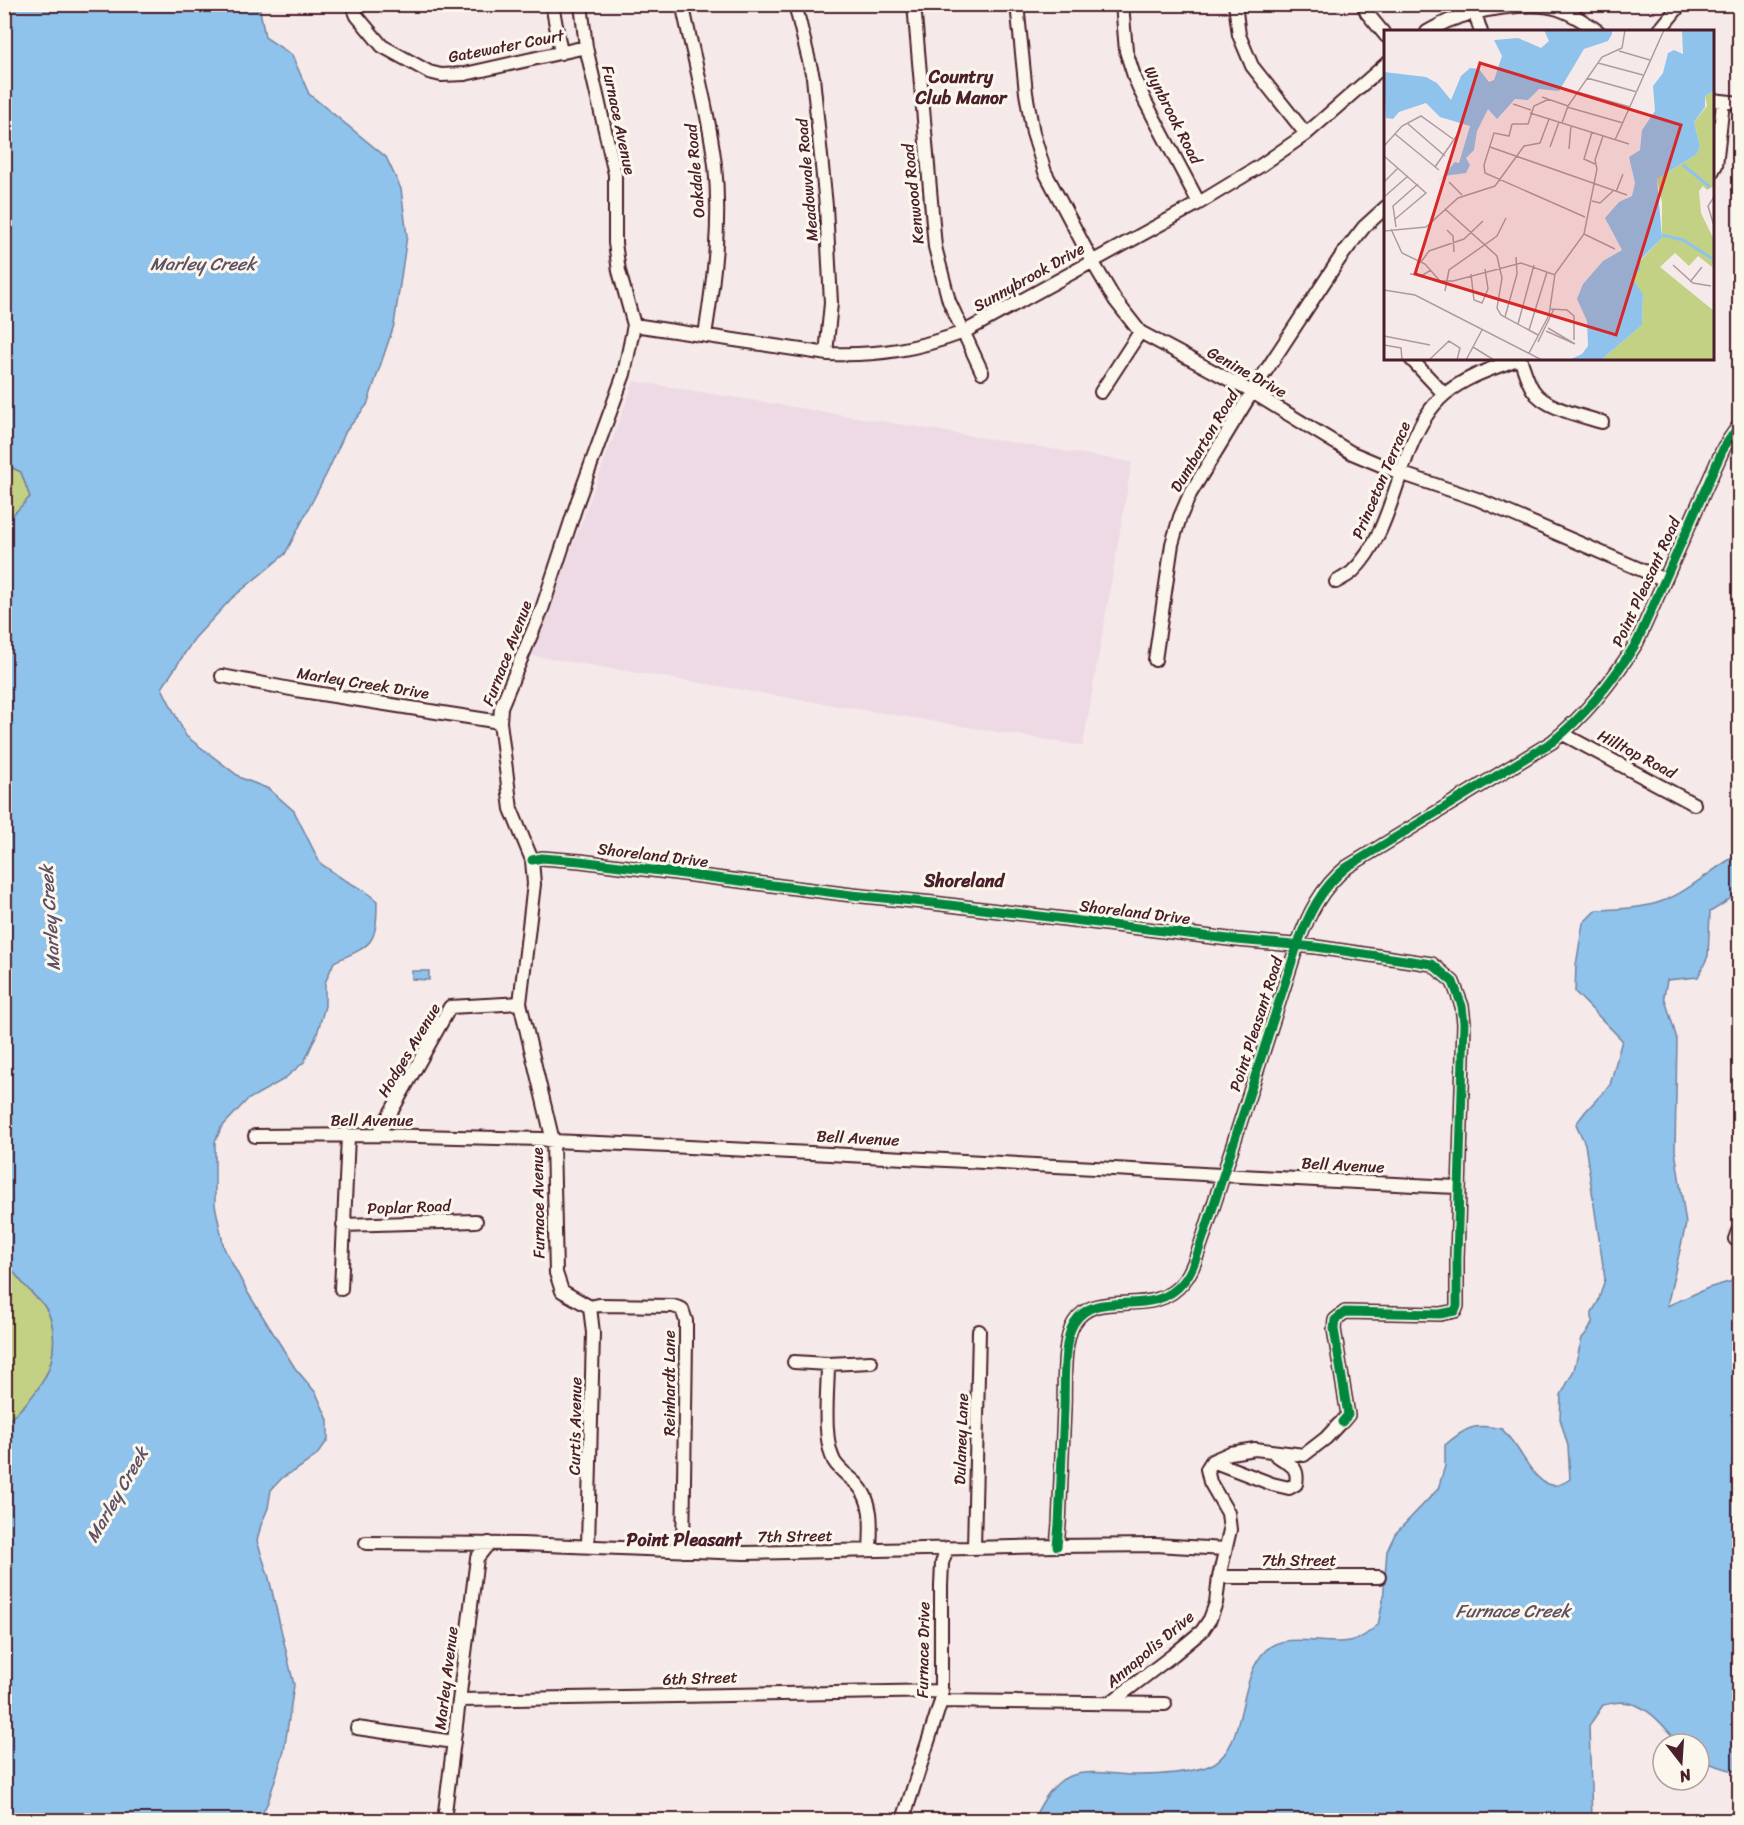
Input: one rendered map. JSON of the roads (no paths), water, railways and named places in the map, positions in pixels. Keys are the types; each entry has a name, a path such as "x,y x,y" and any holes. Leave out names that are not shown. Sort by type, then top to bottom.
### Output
{"street":[{"name":"Gatewater Court","path":"352,4 357,16 382,46 429,72 441,75 465,74 586,47"},
{"path":"552,4 561,53"},
{"name":"Furnace Avenue","path":"581,4 586,47 615,174 615,243 619,271 634,325 624,374 578,500 542,609 501,707 500,722 512,809 532,860 534,884 520,1003 554,1141 556,1274 562,1291 590,1306"},
{"name":"Oakdale Road","path":"684,4 715,166 717,211 715,273 705,335"},
{"name":"Meadowvale Road","path":"795,4 813,77 826,206 831,303 826,354"},
{"name":"Kenwood Road","path":"914,4 934,247 949,301 982,372"},
{"name":"Genine Drive","path":"1017,4 1026,93 1033,133 1045,172 1115,300 1140,332 1252,392 1352,453 1400,473 1477,499 1665,580"},
{"name":"Wynbrook Road","path":"1122,4 1126,51 1135,79 1199,203"},
{"path":"1235,4 1239,35 1252,66 1306,134"},
{"path":"1363,4 1384,33"},
{"path":"1660,30 1681,4"},
{"path":"1432,30 1473,9 1528,5 1556,8 1578,18 1596,30"},
{"path":"1473,9 1480,30"},
{"name":"Sunnybrook Drive","path":"634,325 826,354 858,356 885,353 936,342 964,332 1199,203 1260,166 1306,134 1384,66"},
{"path":"1714,168 1717,155 1718,101 1740,103"},
{"name":"Dumbarton Road","path":"1155,660 1172,543 1190,494 1252,392 1340,258 1364,226 1384,209"},
{"path":"1101,392 1140,332"},
{"path":"1411,360 1444,394"},
{"name":"Princeton Terrace","path":"1336,582 1351,573 1369,552 1381,528 1418,429 1429,411 1444,394 1474,375 1515,360"},
{"path":"1521,360 1534,392 1547,402 1568,412 1602,422"},
{"name":"Point Pleasant Road","path":"1057,1546 1065,1367 1069,1334 1081,1315 1101,1305 1150,1302 1161,1299 1173,1293 1189,1275 1297,946 1314,905 1338,874 1347,867 1563,734 1593,703 1621,668 1637,642 1724,447 1740,424"},
{"name":"Marley Creek Drive","path":"222,676 500,722"},
{"name":"Hilltop Road","path":"1563,734 1694,804"},
{"name":"Shoreland Drive","path":"532,860 542,858 580,861 1432,964 1453,982 1462,1006 1464,1023 1457,1306 1455,1311 1440,1314 1345,1312 1335,1320 1334,1329 1348,1415 1326,1438 1304,1455 1271,1450"},
{"name":"Hodges Avenue","path":"378,1136 450,1007 520,1003"},
{"name":"Bell Avenue","path":"255,1136 542,1139 908,1157 1223,1176 1459,1186"},
{"path":"341,1289 348,1136"},
{"name":"Poplar Road","path":"344,1225 476,1221"},
{"path":"1735,1239 1740,1226"},
{"name":"Curtis Avenue","path":"588,1547 593,1333 590,1306"},
{"name":"Reinhardt Lane","path":"590,1306 674,1306 682,1309 685,1315 683,1551"},
{"name":"Dulaney Lane","path":"974,1548 980,1331"},
{"path":"794,1362 828,1364 871,1362"},
{"path":"828,1364 827,1430 829,1444 834,1461 843,1473 857,1484 869,1507 870,1550"},
{"path":"1255,1449 1271,1450 1291,1464 1296,1471 1296,1484 1289,1488 1272,1484 1212,1461 1230,1454 1255,1449"},
{"name":"Annapolis Drive","path":"1110,1703 1202,1631 1210,1619 1216,1602 1219,1577 1230,1530 1228,1513 1210,1482 1207,1469 1212,1461"},
{"name":"7th Street","path":"366,1543 489,1543 744,1553 1155,1545 1225,1549"},
{"name":"Marley Avenue","path":"444,1821 477,1558 489,1543"},
{"name":"Furnace Drive","path":"903,1821 941,1696 941,1586 942,1563 947,1548"},
{"name":"7th Street","path":"1219,1577 1379,1577"},
{"name":"Annapolis Drive","path":"941,1696 1165,1704"},
{"name":"6th Street","path":"460,1700 941,1696"},
{"path":"357,1728 454,1742"}],"water":[{"name":"Marley Creek","path":"5,4 259,5 265,37 292,55 309,94 386,157 401,189 407,236 394,325 367,405 346,431 285,554 231,599 194,639 162,688 186,736 241,778 269,789 294,811 320,863 377,901 376,927 370,942 334,962 325,983 325,1006 317,1034 304,1062 283,1080 247,1100 221,1128 215,1142 215,1205 224,1248 248,1293 295,1368 316,1393 328,1420 328,1440 316,1456 283,1477 271,1490 268,1508 257,1541 269,1578 294,1685 284,1751 268,1802 259,1820 5,1820 5,1424 21,1409 44,1379 51,1362 54,1341 48,1312 4,1258 4,524 30,497 21,472 5,464"},
{"name":"Furnace Creek","path":"1739,854 1740,876 1737,889 1729,900 1710,912 1708,956 1698,977 1667,980 1664,996 1677,1039 1675,1150 1686,1224 1667,1306 1708,1288 1739,1279 1739,1773 1711,1764 1711,1732 1669,1732 1639,1706 1620,1702 1603,1705 1589,1726 1592,1820 1033,1820 1053,1788 1062,1780 1080,1773 1164,1774 1206,1767 1220,1759 1229,1747 1256,1663 1266,1650 1286,1641 1348,1641 1364,1636 1378,1625 1383,1601 1387,1551 1395,1534 1438,1489 1445,1466 1445,1445 1465,1430 1484,1426 1502,1429 1533,1471 1545,1483 1561,1484 1570,1479 1568,1446 1560,1419 1561,1395 1574,1370 1582,1338 1592,1323 1592,1312 1598,1302 1605,1279 1585,1144 1576,1124 1610,1085 1622,1040 1575,992 1576,965 1583,923 1596,910 1636,907 1670,898"},
{"path":"412,971 429,971 429,980 412,979"}],"district":[{"name":"Country Club Manor","path":"961,88"},
{"name":"Shoreland","path":"964,881"},
{"name":"Point Pleasant","path":"684,1540"}]}
